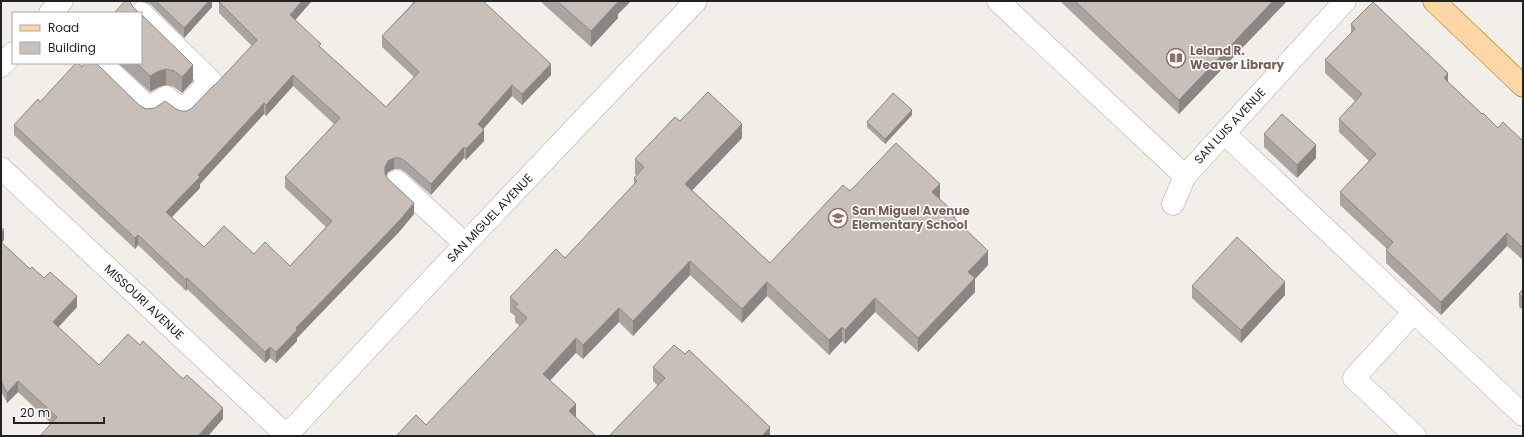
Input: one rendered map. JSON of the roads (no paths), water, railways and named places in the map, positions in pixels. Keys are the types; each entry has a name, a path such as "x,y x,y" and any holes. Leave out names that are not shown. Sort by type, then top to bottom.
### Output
{"main road":[{"path":"1434,1 1523,86"}],"street":[{"path":"51,12 62,1"},
{"path":"128,1 140,12"},
{"name":"SAN MIGUEL AVENUE","path":"286,436 465,244 696,1"},
{"path":"998,1 1185,176"},
{"name":"SAN LUIS AVENUE","path":"1173,204 1185,176 1345,1"},
{"path":"102,64 149,108 166,97 183,110 211,81 142,14"},
{"path":"1,66 12,54"},
{"path":"1224,133 1523,415"},
{"name":"MISSOURI AVENUE","path":"1,168 286,436"},
{"path":"397,181 465,244"},
{"path":"1414,312 1354,378 1415,436"}],"place":[{"name":"Leland R. Weaver Library","path":"1176,58"},
{"name":"San Miguel Avenue Elementary School","path":"838,218"}]}
